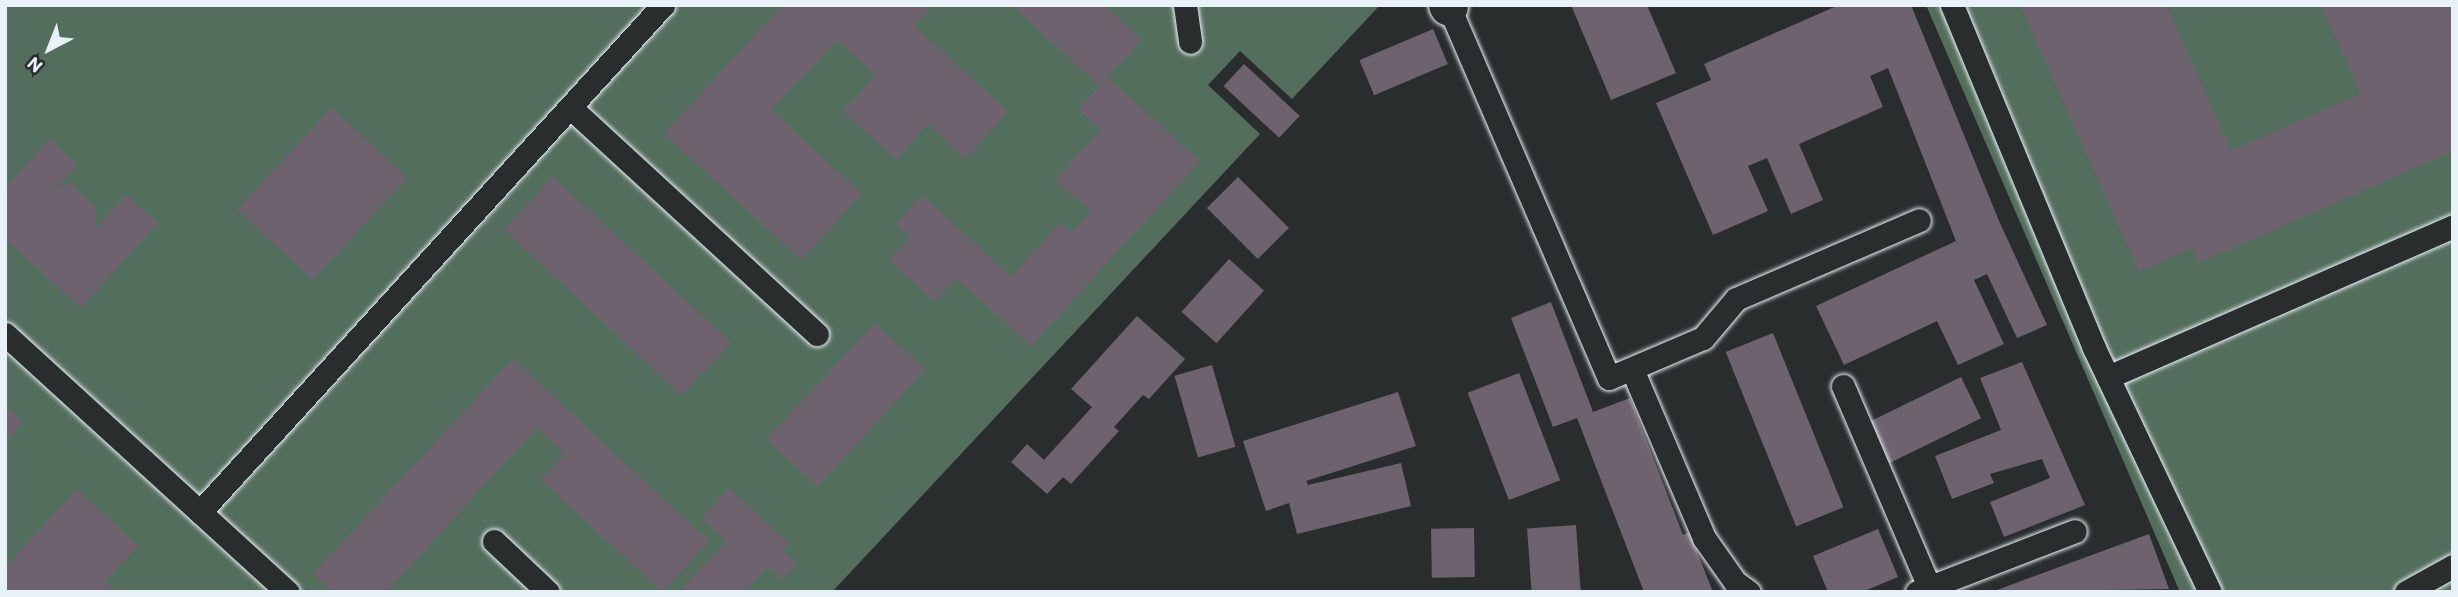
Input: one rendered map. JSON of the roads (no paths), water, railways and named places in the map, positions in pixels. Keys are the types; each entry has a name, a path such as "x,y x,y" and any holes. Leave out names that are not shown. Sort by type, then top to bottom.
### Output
{"lane":[{"path":"200,512 663,5"},
{"path":"1185,5 1190,42"},
{"path":"1952,5 2108,377 2210,592"},
{"path":"1448,6 1609,378 1703,338 1736,299 1919,220"},
{"path":"571,108 817,334"},
{"path":"2108,377 2453,226"},
{"path":"5,334 288,592"},
{"path":"1632,369 1704,538 1735,582 1749,592"},
{"path":"1843,386 1923,589 2075,531"},
{"path":"494,541 548,592"},
{"path":"2406,592 2453,566"}]}
